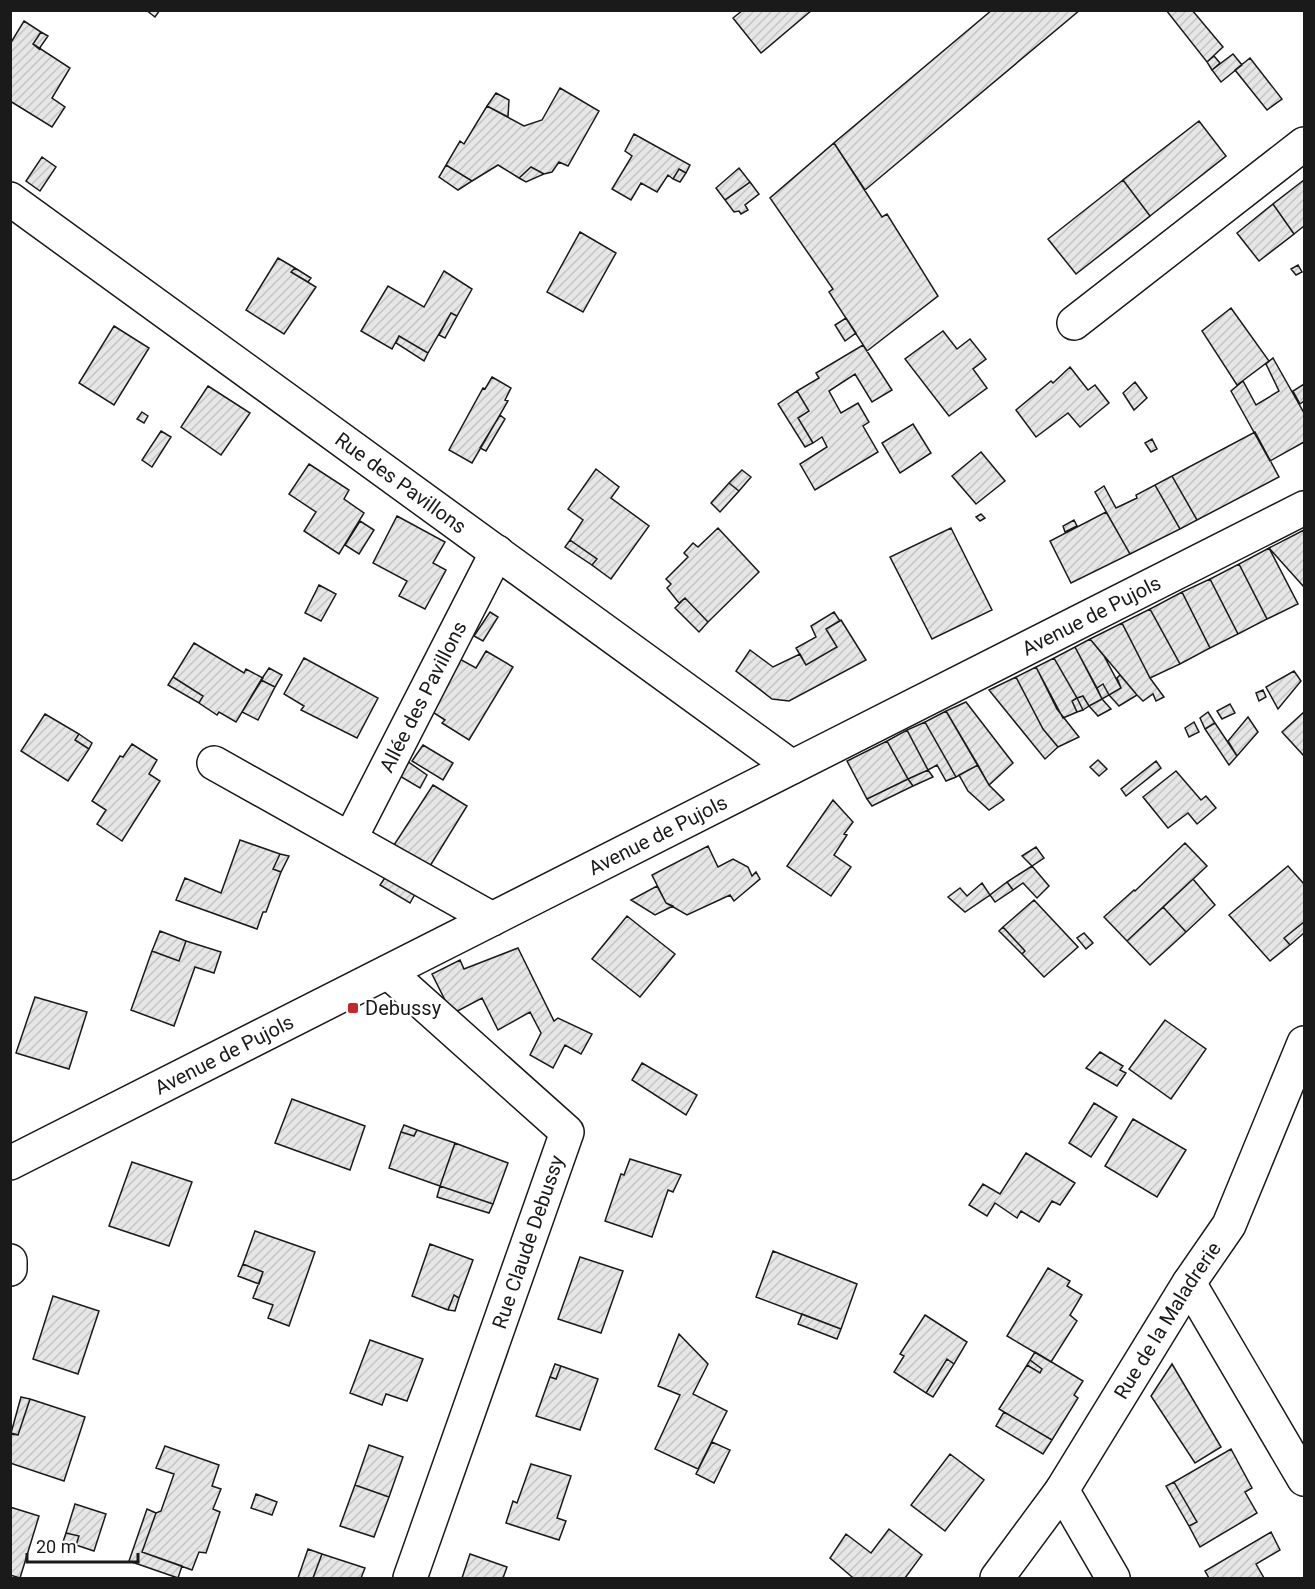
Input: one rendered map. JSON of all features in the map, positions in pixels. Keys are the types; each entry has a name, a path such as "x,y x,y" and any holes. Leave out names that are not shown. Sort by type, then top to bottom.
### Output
{"street":[{"path":"1074,323 1305,144"},
{"name":"Rue des Pavillons","path":"10,198 792,767"},
{"name":"Avenue de Pujols","path":"10,1163 1305,507"},
{"name":"Allée des Pavillons","path":"350,839 497,552"},
{"path":"214,763 492,919"},
{"name":"Rue Claude Debussy","path":"388,972 567,1132 410,1578"},
{"name":"Rue de la Maladrerie","path":"997,1578 1062,1490 1189,1283 1229,1225 1305,1044"},
{"path":"10,1261 10,1269"},
{"path":"1189,1283 1305,1479"},
{"path":"1062,1490 1113,1578"}],"building":[{"path":"146,10 160,10 155,17"},
{"path":"743,10 812,10 761,53 733,18"},
{"path":"992,10 1080,10 865,190 834,143"},
{"path":"1166,10 1192,10 1223,47 1207,62"},
{"path":"24,21 41,32 33,44 70,68 52,98 65,107 52,127 10,101 10,44"},
{"path":"41,32 48,36 39,49 33,44"},
{"path":"1233,54 1242,65 1221,82 1212,70"},
{"path":"1214,56 1220,63 1212,70 1207,62"},
{"path":"1250,58 1282,99 1267,110 1235,70"},
{"path":"560,88 599,111 568,166 559,162 552,172 544,174 531,167 519,178 498,165 472,181 446,165 460,141 464,144 487,106 524,126 542,120"},
{"path":"496,93 509,100 508,117 487,106"},
{"path":"1199,121 1226,156 1150,216 1123,180"},
{"path":"634,134 690,165 686,173 679,169 673,179 668,175 657,192 641,183 631,200 612,189 632,156 625,151"},
{"path":"834,143 882,217 887,214 938,296 867,351 829,292 833,289 770,198"},
{"path":"42,157 56,167 40,191 26,181"},
{"path":"446,165 472,181 458,190 439,177"},
{"path":"531,167 544,174 526,182 519,178"},
{"path":"739,168 750,182 725,200 716,188"},
{"path":"679,169 686,173 680,182 673,179"},
{"path":"1123,180 1150,216 1076,274 1048,239"},
{"path":"1304,180 1304,226 1294,234 1273,204"},
{"path":"750,182 759,194 745,205 748,210 741,214 739,211 734,212 725,200"},
{"path":"1273,204 1294,234 1259,261 1237,233"},
{"path":"580,232 616,253 583,312 547,292"},
{"path":"278,258 295,268 291,272 316,287 284,334 246,310"},
{"path":"1298,265 1302,272 1296,275 1291,269"},
{"path":"295,268 311,278 308,282 291,272"},
{"path":"444,271 472,289 457,316 451,313 428,353 399,336 392,349 361,331 388,286 424,307"},
{"path":"1231,308 1269,361 1237,385 1202,331"},
{"path":"451,313 457,316 445,338 439,335"},
{"path":"846,318 856,333 845,341 835,325"},
{"path":"114,326 149,348 114,405 79,383"},
{"path":"943,331 957,349 970,339 986,359 973,369 987,388 949,416 905,359"},
{"path":"399,336 428,353 424,361 396,343"},
{"path":"863,345 892,390 872,402 855,374 829,391 841,413 858,403 869,422 863,426 878,452 815,490 800,464 827,447 822,437 813,443 798,418 809,411 797,391 819,378 816,373"},
{"path":"1273,358 1304,413 1304,442 1270,461 1231,391 1243,381 1256,405 1279,391 1266,364"},
{"path":"1070,367 1088,390 1095,385 1109,403 1080,427 1068,413 1036,437 1016,410 1051,381 1053,383"},
{"path":"492,377 511,388 505,400 508,401 472,463 449,450 483,388 485,389"},
{"path":"1135,382 1147,398 1134,410 1123,393"},
{"path":"1304,384 1304,401 1300,404 1293,391"},
{"path":"208,386 250,413 221,455 181,427"},
{"path":"797,391 809,411 798,418 813,443 805,447 778,404"},
{"path":"142,412 148,416 144,423 137,419"},
{"path":"500,415 505,419 486,451 480,448"},
{"path":"913,424 931,453 900,473 882,443"},
{"path":"161,431 171,437 152,467 142,460"},
{"path":"1255,432 1279,477 1197,520 1172,476"},
{"path":"1152,439 1157,449 1151,452 1145,443"},
{"path":"981,452 1005,481 976,504 952,476"},
{"path":"309,464 349,490 344,499 364,513 339,554 304,531 316,512 289,494"},
{"path":"596,469 619,487 611,498 649,526 611,579 592,565 597,559 570,540 583,520 568,509"},
{"path":"742,470 751,477 739,491 729,483"},
{"path":"1172,476 1197,520 1180,529 1155,485"},
{"path":"729,483 739,491 720,512 711,503"},
{"path":"1155,485 1180,529 1130,554 1095,492 1104,486 1116,508 1137,498 1136,495"},
{"path":"1106,512 1130,554 1071,583 1050,541"},
{"path":"981,514 985,518 980,521 976,517"},
{"path":"397,516 445,542 433,563 446,570 425,609 399,596 407,581 373,563"},
{"path":"1074,520 1077,526 1065,532 1063,526"},
{"path":"360,521 374,530 359,554 345,545"},
{"path":"718,528 759,572 708,622 685,598 679,603 667,588 671,584 666,579 688,557 684,553 693,543 698,547"},
{"path":"951,528 992,610 932,639 890,557"},
{"path":"1304,530 1304,587 1269,548"},
{"path":"570,540 597,559 592,565 565,547"},
{"path":"1269,548 1298,604 1267,619 1239,564"},
{"path":"1239,564 1267,619 1238,634 1210,579"},
{"path":"1210,579 1238,634 1210,648 1182,592"},
{"path":"319,585 336,594 321,621 305,613"},
{"path":"1182,592 1210,648 1180,664 1150,609"},
{"path":"685,598 708,622 699,632 675,608"},
{"path":"1150,609 1180,664 1150,678 1122,623"},
{"path":"490,612 498,617 483,641 474,636"},
{"path":"834,612 840,621 826,629 837,647 806,665 796,648 816,637 811,626"},
{"path":"841,620 866,660 789,701 772,699 736,671 750,650 773,667 800,654 806,665 837,647 826,629"},
{"path":"1122,623 1150,678 1164,697 1156,701 1153,694 1143,701 1090,639"},
{"path":"1090,639 1104,656 1121,688 1109,695 1103,684 1097,688 1075,647"},
{"path":"194,643 244,673 246,669 263,678 236,722 219,712 217,715 199,703 203,696 173,677"},
{"path":"1075,647 1102,699 1089,706 1083,696 1077,698 1054,658"},
{"path":"486,651 513,667 469,740 442,723 445,720 431,711 458,658 476,668"},
{"path":"304,658 378,698 357,738 301,710 304,706 284,694"},
{"path":"1054,658 1077,698 1072,701 1077,712 1063,718 1036,667"},
{"path":"1036,667 1057,709 1079,737 1058,747 1043,729 1016,677"},
{"path":"269,668 282,675 275,687 261,680"},
{"path":"1294,671 1301,681 1278,709 1266,687"},
{"path":"1120,675 1137,695 1119,706 1109,695 1121,688 1117,678"},
{"path":"173,677 203,696 199,703 168,685"},
{"path":"1016,677 1043,729 1058,747 1045,759 989,690"},
{"path":"261,680 275,687 258,720 242,712"},
{"path":"1103,684 1109,695 1102,699 1097,688"},
{"path":"1263,690 1266,697 1259,701 1256,693"},
{"path":"1083,696 1089,706 1083,710 1077,698"},
{"path":"1077,698 1083,710 1077,712 1072,701"},
{"path":"1102,699 1111,709 1098,716 1089,706"},
{"path":"966,702 1013,763 989,785 946,711"},
{"path":"1230,704 1235,713 1222,719 1217,711"},
{"path":"946,711 978,765 956,777 925,722"},
{"path":"1208,712 1215,723 1205,729 1200,718"},
{"path":"1304,712 1304,756 1282,732"},
{"path":"45,714 79,734 75,740 89,749 68,781 21,751"},
{"path":"1248,717 1258,732 1237,756 1228,741"},
{"path":"925,722 956,777 946,781 937,765 928,770 907,730"},
{"path":"1194,722 1199,732 1189,737 1185,728"},
{"path":"1215,723 1237,756 1229,765 1205,729"},
{"path":"907,730 928,770 908,779 887,741"},
{"path":"79,734 92,743 89,749 75,740"},
{"path":"887,741 908,779 867,799 847,761"},
{"path":"132,744 157,760 149,774 160,781 122,841 97,824 106,810 92,801 120,756 123,757"},
{"path":"423,745 453,763 443,780 412,761"},
{"path":"1098,760 1107,769 1099,776 1090,767"},
{"path":"407,761 427,775 420,788 398,775"},
{"path":"1156,761 1161,768 1126,796 1121,789"},
{"path":"978,765 989,785 1004,800 989,810 968,791 959,775"},
{"path":"928,770 933,777 913,786 908,779"},
{"path":"1176,771 1201,800 1206,796 1216,808 1197,824 1188,813 1168,828 1143,797"},
{"path":"908,779 913,786 872,806 867,799"},
{"path":"433,785 467,806 430,866 394,845"},
{"path":"833,800 853,822 844,834 847,835 834,855 851,867 831,896 787,866"},
{"path":"240,840 280,854 273,869 281,872 257,929 176,900 185,878 221,893"},
{"path":"1185,843 1207,866 1127,941 1104,917"},
{"path":"708,846 718,867 733,859 748,867 752,876 756,872 760,879 734,901 730,895 687,915 666,903 652,875"},
{"path":"1036,847 1044,858 1032,866 1022,856"},
{"path":"280,854 289,856 281,872 273,869"},
{"path":"1032,866 1049,886 1037,898 1023,883 1013,890 1007,882"},
{"path":"1288,866 1304,884 1304,922 1284,938 1290,945 1270,961 1229,915"},
{"path":"391,869 419,887 410,903 380,885"},
{"path":"1193,879 1215,905 1186,932 1163,907"},
{"path":"1007,882 1013,890 995,902 990,895"},
{"path":"982,883 990,895 965,912 948,897 960,888 967,896"},
{"path":"657,886 666,903 673,906 655,915 631,900"},
{"path":"1034,900 1078,947 1044,977 1022,954 1025,951 1003,927"},
{"path":"1163,907 1186,932 1150,965 1127,941"},
{"path":"627,916 675,954 640,997 592,959"},
{"path":"1304,922 1304,933 1290,945 1284,938"},
{"path":"1003,927 1025,951 1022,954 999,931"},
{"path":"160,931 186,941 179,961 152,951"},
{"path":"1084,933 1093,943 1086,949 1077,938"},
{"path":"186,941 221,952 214,973 195,967 174,1026 131,1010 152,951 179,961"},
{"path":"518,948 554,1021 558,1018 592,1034 581,1054 565,1045 553,1068 530,1055 541,1033 530,1012 498,1030 482,998 452,1014 432,974 460,960 464,969"},
{"path":"35,997 87,1012 69,1069 16,1053"},
{"path":"1165,1020 1206,1049 1171,1099 1129,1069"},
{"path":"1100,1052 1123,1066 1120,1070 1126,1073 1117,1086 1086,1068"},
{"path":"642,1063 697,1095 686,1115 632,1080"},
{"path":"292,1099 365,1126 350,1170 275,1143"},
{"path":"1094,1103 1117,1117 1091,1157 1069,1143"},
{"path":"1133,1119 1186,1150 1157,1197 1105,1166"},
{"path":"404,1125 417,1130 414,1136 401,1132"},
{"path":"417,1130 455,1143 440,1186 389,1168 401,1132 414,1136"},
{"path":"455,1143 508,1163 493,1204 440,1186"},
{"path":"1026,1153 1075,1183 1060,1205 1052,1201 1039,1222 1021,1211 1017,1218 995,1203 987,1216 969,1205 983,1184 1000,1194"},
{"path":"630,1159 681,1175 673,1192 668,1190 652,1237 605,1221 621,1174 624,1175"},
{"path":"132,1162 192,1182 169,1246 109,1226"},
{"path":"440,1186 493,1204 489,1213 437,1197"},
{"path":"255,1231 315,1252 289,1326 268,1318 273,1305 253,1298 263,1272 243,1264"},
{"path":"430,1244 473,1260 459,1298 454,1295 448,1310 412,1296"},
{"path":"773,1251 857,1284 841,1329 756,1297"},
{"path":"580,1257 623,1271 601,1333 558,1319"},
{"path":"243,1264 263,1272 259,1284 238,1276"},
{"path":"1048,1268 1070,1281 1067,1286 1082,1295 1070,1315 1077,1321 1051,1362 1007,1336"},
{"path":"454,1295 459,1298 455,1311 448,1310"},
{"path":"53,1296 99,1311 78,1374 33,1359"},
{"path":"802,1314 841,1329 837,1339 798,1324"},
{"path":"925,1315 967,1342 954,1364 947,1359 926,1393 894,1372 904,1356 900,1354"},
{"path":"679,1334 708,1364 693,1394 727,1411 698,1469 655,1449 680,1395 658,1386"},
{"path":"370,1340 423,1359 407,1401 386,1394 382,1405 350,1393"},
{"path":"1035,1352 1083,1381 1074,1395 1078,1398 1052,1440 999,1409 1027,1365 1040,1373 1042,1369 1030,1360"},
{"path":"947,1359 954,1364 933,1397 926,1393"},
{"path":"1030,1360 1042,1369 1040,1373 1027,1365"},
{"path":"555,1364 561,1366 556,1379 550,1377"},
{"path":"1172,1364 1221,1447 1195,1463 1151,1396"},
{"path":"561,1366 598,1379 580,1430 536,1416 550,1377 556,1379"},
{"path":"21,1397 30,1399 18,1435 11,1433"},
{"path":"30,1399 85,1417 64,1481 10,1463 10,1434 18,1435"},
{"path":"1004,1412 1052,1440 1043,1454 996,1426"},
{"path":"712,1442 730,1450 714,1483 696,1474"},
{"path":"369,1445 403,1457 389,1497 355,1485"},
{"path":"165,1446 219,1465 212,1486 221,1489 213,1509 220,1512 206,1553 199,1552 192,1570 142,1552 156,1513 161,1511 174,1474 156,1468"},
{"path":"1231,1449 1252,1488 1245,1492 1257,1513 1200,1547 1189,1526 1197,1522 1174,1482"},
{"path":"950,1454 984,1480 945,1531 911,1505"},
{"path":"531,1464 571,1476 557,1518 566,1521 559,1540 506,1523 513,1501 517,1503"},
{"path":"1174,1482 1197,1522 1189,1526 1166,1486"},
{"path":"355,1485 389,1497 374,1537 340,1526"},
{"path":"256,1494 277,1502 272,1515 251,1508"},
{"path":"75,1504 106,1514 94,1551 76,1545 79,1536 66,1533"},
{"path":"10,1507 39,1516 20,1578 10,1575"},
{"path":"147,1509 156,1513 142,1552 182,1566 178,1578 129,1561"},
{"path":"889,1529 922,1555 905,1578 851,1578 830,1558 846,1534 871,1553"},
{"path":"1271,1532 1280,1550 1256,1564 1264,1578 1209,1578 1205,1571"},
{"path":"66,1533 79,1536 76,1545 63,1542"},
{"path":"308,1549 322,1554 313,1578 298,1578"},
{"path":"322,1554 365,1568 361,1578 313,1578"},
{"path":"470,1554 507,1567 503,1578 462,1578"}],"place":[{"name":"Debussy","path":"353,1008"}]}
